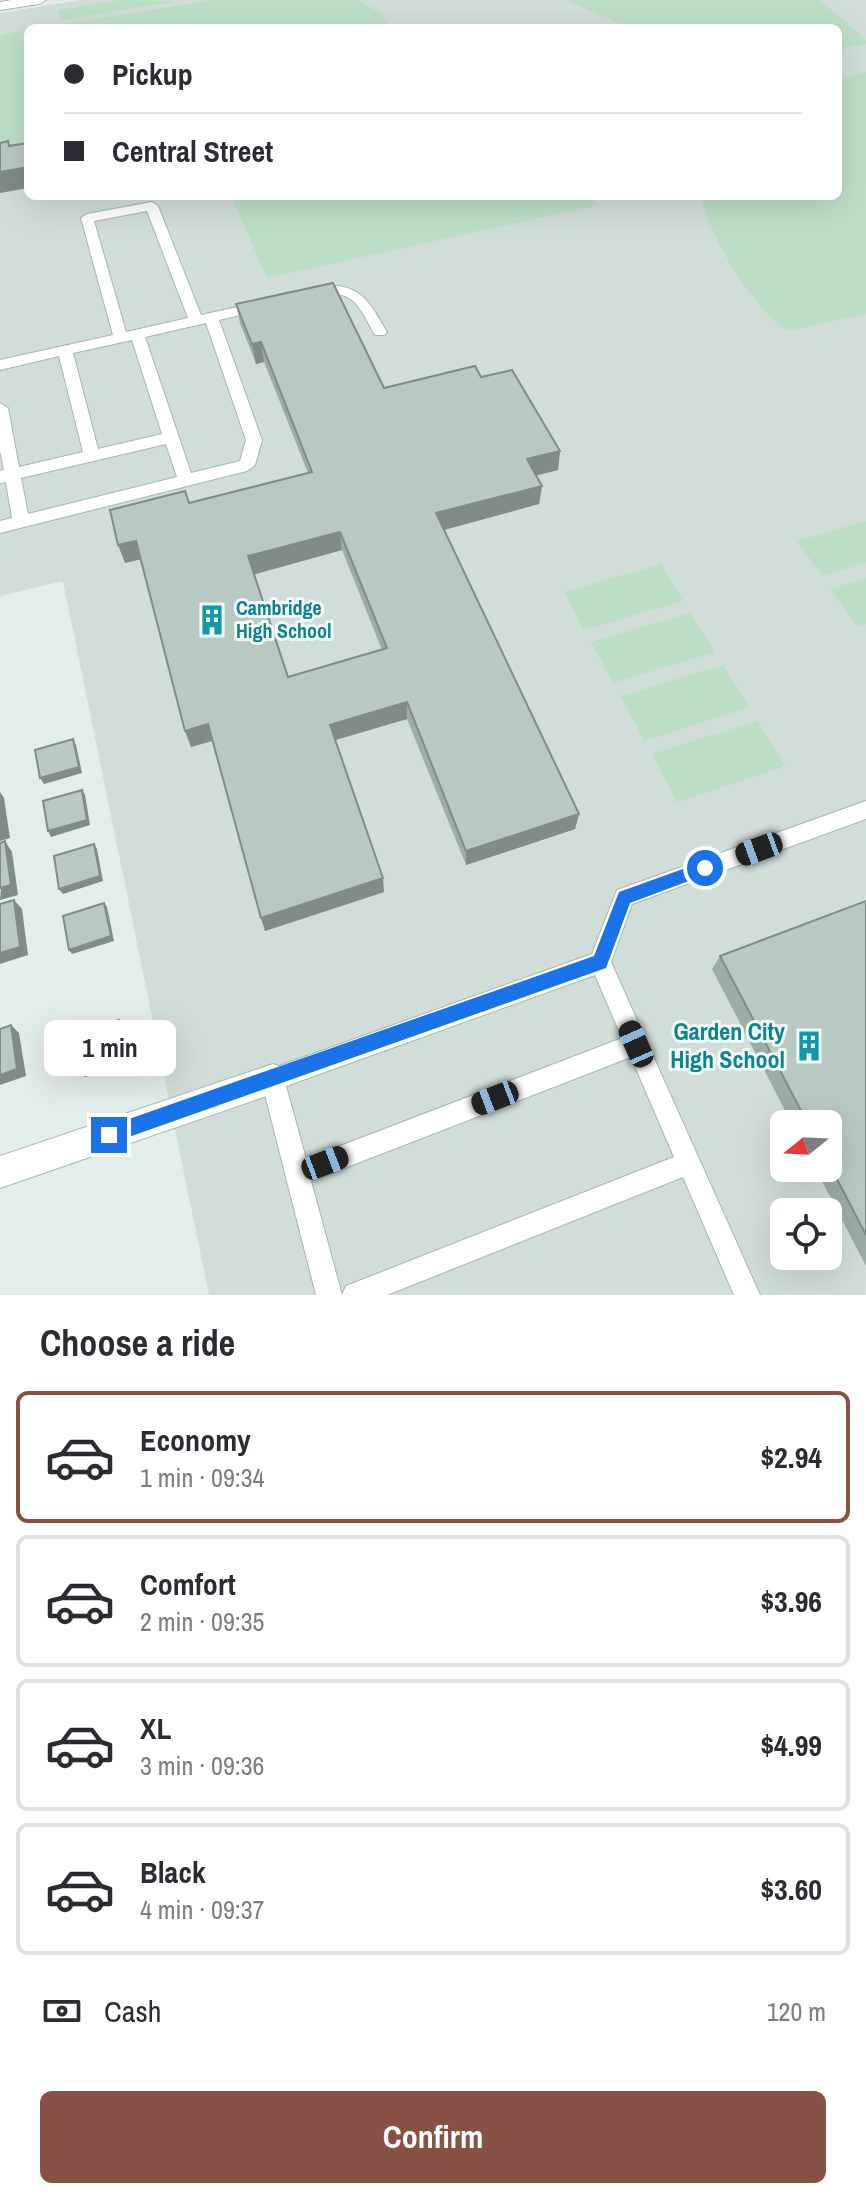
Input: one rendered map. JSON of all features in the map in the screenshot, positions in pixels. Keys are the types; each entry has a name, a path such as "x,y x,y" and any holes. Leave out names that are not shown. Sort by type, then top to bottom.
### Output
{"street":[{"path":"1,4 39,0"},
{"path":"0,1172 273,1079"}],"lane":[{"path":"0,527 186,481 247,465 254,440 152,206 87,218 186,481"},
{"path":"0,365 341,288 358,297 380,332"},
{"path":"65,350 92,456"},
{"path":"0,408 6,476 21,522"},
{"path":"6,476 172,437"},
{"path":"747,1295 600,962 624,897 866,810"},
{"path":"329,1295 273,1079 600,962"},
{"path":"297,1174 636,1044"},
{"path":"355,1295 689,1163"}],"shaded area":[{"path":"81,0 866,0 866,1295 209,1295 63,581 0,596 0,13"}],"green space":[{"path":"120,0 177,1 61,20 58,10"},
{"path":"212,0 357,0 381,13 389,24 65,24"},
{"path":"565,0 820,0 866,40 866,44 842,47 842,24 622,24"},
{"path":"24,31 24,149 0,153 0,35"},
{"path":"866,72 866,314 788,331 760,306 734,271 713,232 702,200 842,200 842,78"},
{"path":"233,200 594,200 598,205 267,278"},
{"path":"866,521 866,563 822,576 797,541"},
{"path":"661,564 683,601 584,630 564,592"},
{"path":"866,578 866,624 857,627 830,589"},
{"path":"690,613 715,652 613,683 591,642"},
{"path":"723,665 749,707 644,741 621,696"},
{"path":"757,721 785,766 677,802 652,754"}],"building":[{"path":"8,141 9,146 24,144 24,168 0,172 0,143"},
{"name":"Cambridge High School","path":"333,283 384,388 475,366 481,377 512,370 560,451 527,459 542,486 436,513 579,814 466,851 407,702 330,725 383,878 261,918 208,724 185,731 136,541 118,545 110,510 185,491 189,503 312,472 261,342 252,344 236,304","holes":["340,532 387,648 288,677 248,556"]},
{"path":"73,739 79,767 40,778 35,750"},
{"path":"82,790 87,820 48,831 43,801"},
{"path":"5,841 11,885 0,888 0,843"},
{"path":"94,844 100,876 59,889 54,856"},
{"path":"14,900 20,947 0,953 0,904"},
{"name":"Garden City High School","path":"866,901 866,1235 838,1182 842,1182 842,1110 801,1110 720,956"},
{"path":"104,903 111,936 69,950 63,916"},
{"path":"119,1020 126,1059 81,1074 75,1034"},
{"path":"11,1025 17,1069 0,1075 0,1029"}],"place":[{"name":"Cambridge High School","path":"212,620"},
{"name":"Garden City High School","path":"809,1046"}],"route":[{"path":"109,1135 600,962 624,897 705,868"}]}
